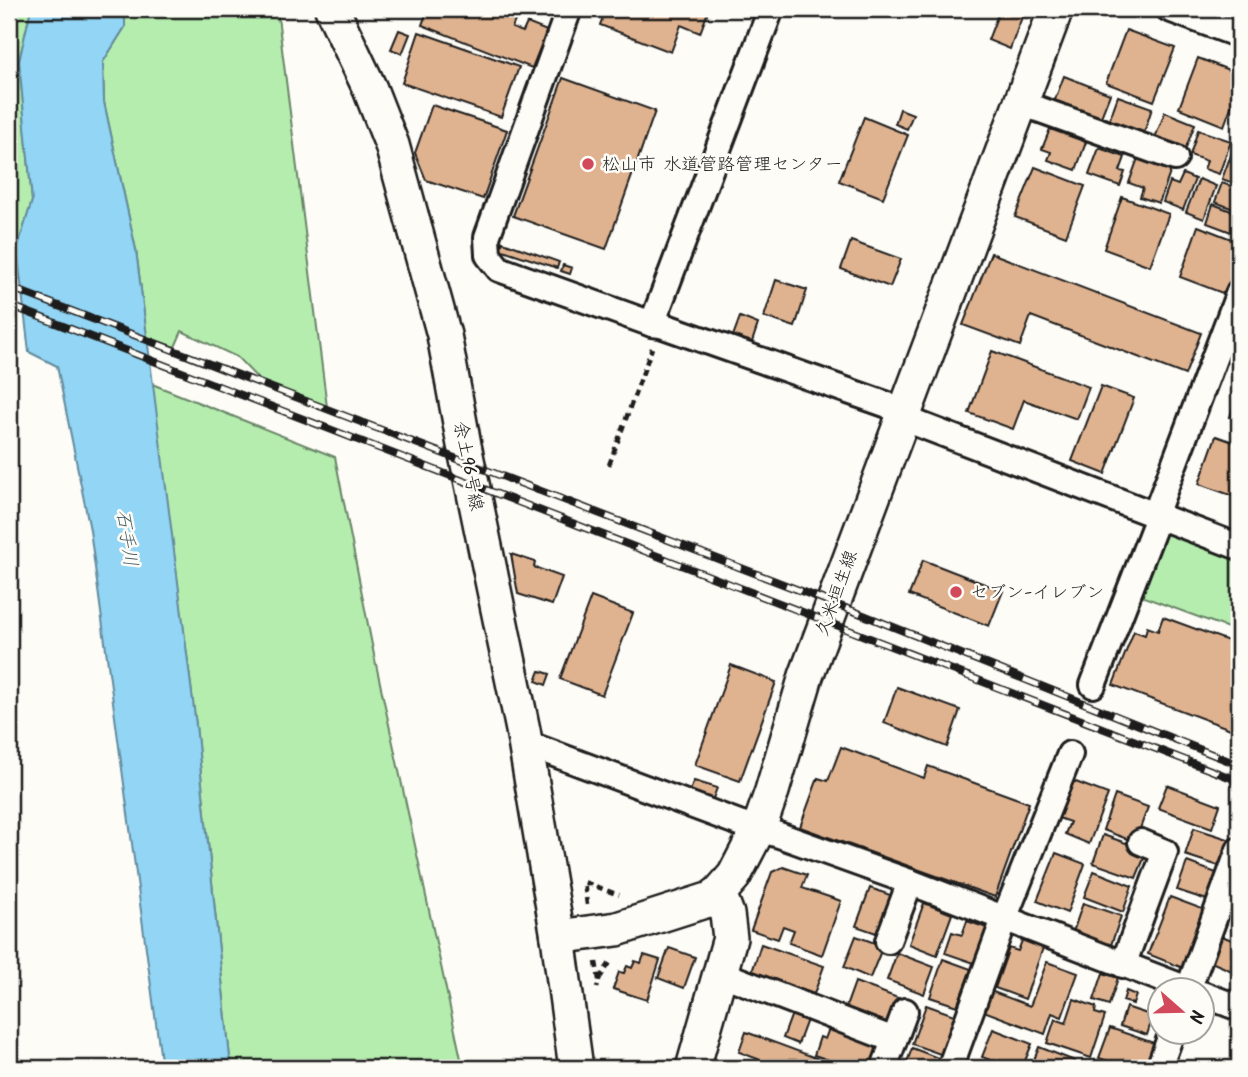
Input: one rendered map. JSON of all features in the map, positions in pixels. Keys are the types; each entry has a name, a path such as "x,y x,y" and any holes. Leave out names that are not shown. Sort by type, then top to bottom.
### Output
{"main road":[{"name":"余土96号線","path":"332,9 370,89 392,145 444,335 523,730 558,937"},
{"name":"久米垣生線","path":"719,893 734,876 759,828 806,676 1056,9"},
{"path":"576,1068 558,937 617,929 711,899 719,893 727,914 730,938 700,1066"}],"street":[{"path":"569,9 487,237 488,256 499,269 888,405 918,424 1239,547"},
{"path":"656,325 771,9"},
{"path":"1169,9 1239,35"},
{"path":"1021,103 1175,158"},
{"path":"1093,685 1239,292"},
{"path":"523,730 533,746 910,882 1153,976"},
{"path":"950,1068 1004,919 1070,754"},
{"path":"1123,965 1165,852 1141,842"},
{"path":"1197,976 1239,849"},
{"path":"888,941 910,882"},
{"path":"720,973 894,1040"},
{"path":"1216,999 1239,1008"},
{"path":"885,1065 905,1011"},
{"path":"1159,1068 1167,1046"}],"path":[{"path":"609,466 656,325"}],"green space":[{"path":"9,9 31,9 19,61 32,201 17,249 21,280 9,275"},
{"path":"125,9 277,9 327,407 260,381 237,357 182,331 175,347 147,337 136,250 104,102 103,62 125,27"},
{"path":"152,384 335,457 374,655 463,1068 231,1068 196,725"},
{"path":"1164,533 1239,561 1239,632 1141,596"}],"water":[{"name":"石手川","path":"31,9 125,9 125,27 103,62 104,102 136,250 196,725 231,1068 162,1068 90,530 57,366 29,352 17,249 32,201 19,61"}],"building":[{"path":"428,9 445,9 459,14 461,9 493,9 516,18 512,28 523,32 527,23 547,31 532,68 422,25"},
{"path":"606,9 709,9 700,33 681,25 671,52 600,25"},
{"path":"1000,9 1025,9 1010,49 988,40"},
{"path":"399,30 410,34 402,54 391,49"},
{"path":"1126,30 1175,48 1154,101 1106,83"},
{"path":"419,32 519,67 501,117 402,83"},
{"path":"1198,58 1239,74 1239,85 1224,126 1179,108"},
{"path":"1064,76 1110,94 1099,122 1053,105"},
{"path":"563,78 655,111 606,249 513,216"},
{"path":"1118,96 1152,108 1143,136 1108,124"},
{"path":"432,105 507,130 483,199 426,180 415,153"},
{"path":"900,109 913,114 907,129 895,124"},
{"path":"1165,112 1195,124 1185,150 1155,138"},
{"path":"864,117 908,135 883,198 839,181"},
{"path":"1050,129 1086,142 1076,170 1048,160 1051,152 1042,149"},
{"path":"1198,130 1231,141 1219,174 1204,169 1207,161 1190,155"},
{"path":"1237,139 1239,140 1239,162 1230,158"},
{"path":"1099,148 1125,157 1120,171 1125,172 1120,186 1089,175"},
{"path":"1138,158 1171,170 1159,203 1140,197 1143,188 1129,183"},
{"path":"1229,160 1239,164 1239,185 1222,179"},
{"path":"1035,167 1085,186 1066,236 1015,217"},
{"path":"1183,174 1195,179 1183,210 1163,202 1170,182 1178,185"},
{"path":"1199,179 1216,186 1204,219 1186,212"},
{"path":"1222,183 1239,189 1239,211 1215,202"},
{"path":"1122,197 1169,214 1150,266 1104,249"},
{"path":"1213,204 1239,214 1239,235 1207,223"},
{"path":"1198,226 1239,242 1239,256 1225,294 1180,277"},
{"path":"851,241 901,259 890,287 841,269"},
{"path":"503,242 559,262 557,268 500,249"},
{"path":"991,253 1201,333 1185,375 1031,316 1020,346 963,325"},
{"path":"563,265 572,268 570,274 561,271"},
{"path":"776,280 807,290 795,327 764,317"},
{"path":"740,317 758,324 752,342 733,336"},
{"path":"992,351 1089,387 1077,419 1024,400 1013,429 969,413"},
{"path":"1101,386 1134,398 1105,474 1072,461"},
{"path":"1239,390 1239,420 1230,417"},
{"path":"1216,436 1239,444 1239,498 1199,484"},
{"path":"511,554 535,562 534,567 562,577 552,605 518,594"},
{"path":"923,560 1003,591 989,626 909,595"},
{"path":"591,597 633,613 602,695 560,679"},
{"path":"1163,617 1234,643 1239,653 1239,713 1233,730 1113,685 1134,631 1145,635 1147,627 1158,631"},
{"path":"731,665 776,682 740,781 695,765"},
{"path":"540,671 550,674 546,685 536,681"},
{"path":"897,687 960,710 947,747 884,723"},
{"path":"841,747 924,778 928,766 1029,803 995,897 800,827 818,778 828,781"},
{"path":"694,781 717,788 712,801 689,793"},
{"path":"1073,781 1108,794 1089,844 1065,834 1070,822 1058,818"},
{"path":"1167,785 1220,805 1212,828 1158,808"},
{"path":"1115,795 1148,807 1135,842 1103,830"},
{"path":"1194,828 1231,840 1222,867 1185,855"},
{"path":"1103,835 1132,845 1130,850 1145,856 1136,878 1093,863"},
{"path":"1056,853 1085,864 1067,913 1037,901"},
{"path":"1187,862 1219,874 1210,901 1177,890"},
{"path":"783,867 807,875 802,888 841,901 822,955 789,943 794,930 783,926 778,939 751,930 772,872"},
{"path":"1094,871 1132,886 1123,912 1084,897"},
{"path":"870,888 896,897 882,935 856,926"},
{"path":"1170,897 1205,910 1183,968 1148,954"},
{"path":"924,903 952,914 937,955 909,944"},
{"path":"1083,903 1121,916 1111,945 1073,932"},
{"path":"967,921 990,929 977,964 945,953 952,932 962,935"},
{"path":"856,936 883,946 870,978 844,967"},
{"path":"1222,936 1239,943 1239,974 1211,962"},
{"path":"1023,938 1044,945 1025,999 995,988 1009,948 1018,951"},
{"path":"761,944 824,966 814,994 752,972"},
{"path":"669,948 695,957 684,988 658,978"},
{"path":"897,953 934,967 924,994 887,980"},
{"path":"644,955 660,960 647,1000 613,989 619,972 624,973 627,966 632,968 635,961 641,963"},
{"path":"943,959 971,969 957,1006 930,997"},
{"path":"1047,962 1078,973 1062,1017 1052,1013 1045,1034 981,1010 988,990 1030,1006"},
{"path":"1103,973 1118,978 1109,1005 1094,1000"},
{"path":"855,982 898,998 889,1023 846,1007"},
{"path":"1126,991 1136,995 1133,1004 1123,1001"},
{"path":"1074,999 1096,1007 1095,1013 1105,1016 1091,1058 1047,1043 1055,1019 1066,1023"},
{"path":"926,1005 957,1016 943,1055 912,1044"},
{"path":"1126,1007 1146,1014 1146,1035 1120,1026"},
{"path":"793,1011 808,1017 798,1044 783,1038"},
{"path":"830,1026 880,1043 871,1068 853,1068 814,1055 820,1037 825,1039"},
{"path":"1110,1028 1146,1040 1146,1046 1153,1046 1145,1068 1128,1068 1099,1058"},
{"path":"993,1029 1032,1044 1022,1068 1011,1068 982,1057"},
{"path":"746,1032 835,1065 834,1068 754,1068 758,1059 739,1052"},
{"path":"1039,1047 1075,1061 1072,1068 1031,1068"},
{"path":"912,1048 941,1059 938,1068 905,1068"}],"railway":[{"path":"9,287 856,612 1239,765"},
{"path":"9,305 1239,781"}],"place":[{"name":"松山市 水道管路管理センター","path":"588,164"},
{"name":"セブン-イレブン","path":"956,592"}]}
